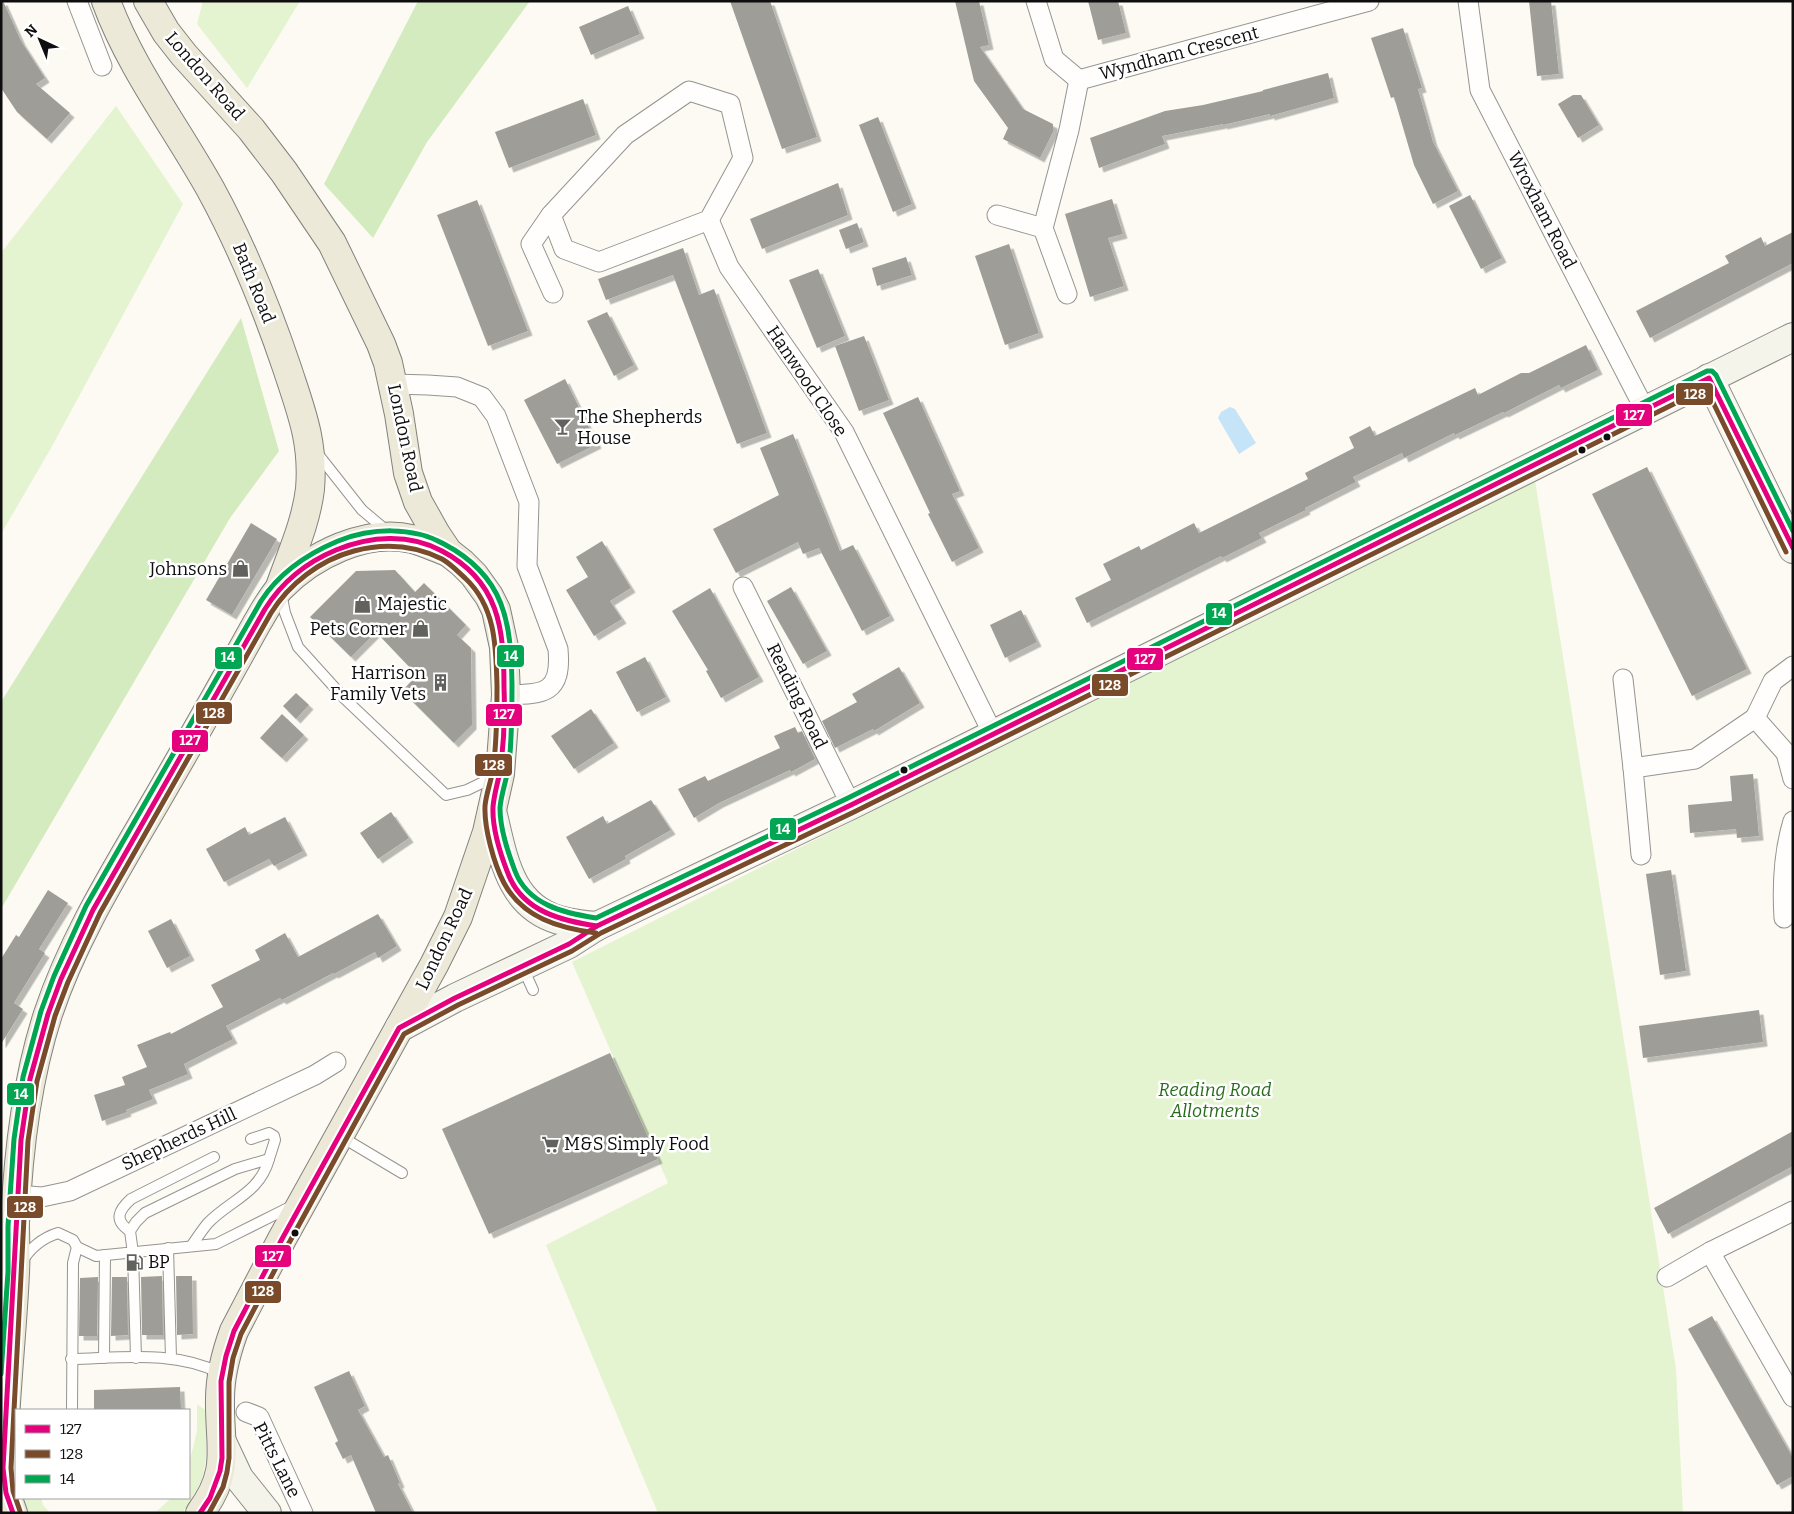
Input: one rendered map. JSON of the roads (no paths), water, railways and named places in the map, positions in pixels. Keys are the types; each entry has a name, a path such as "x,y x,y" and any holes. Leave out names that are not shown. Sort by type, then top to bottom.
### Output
{"main road":[{"name":"Bath Road","path":"106,1 118,32 235,236 275,333 307,432 310,470 304,522 280,588"},
{"name":"London Road","path":"148,1 166,32 184,55 251,129 284,172 332,243 346,269 381,344 393,384 408,473 412,486 426,517 448,552 474,575 489,596 496,610 504,647 506,695 500,774 492,811 458,917 434,965 242,1313 228,1347 222,1374 220,1417 223,1444 222,1462 215,1489 200,1513"},
{"path":"13,1513 6,1493 2,1471 16,1272 8,1227 17,1195 21,1140 30,1079 48,1014 86,922 257,623 280,588 308,565 341,547 371,539 396,537 411,539 448,552"}],"street":[{"path":"77,1 102,66"},
{"name":"Wyndham Crescent","path":"1036,1 1054,59 1079,80 1369,1"},
{"name":"Wroxham Road","path":"1468,1 1480,90 1645,410"},
{"path":"1067,294 1043,228 1069,130 1079,80"},
{"path":"551,215 564,249 599,262 709,220 743,158 730,104 689,91 625,136 551,215 531,244 553,293"},
{"path":"997,215 1043,228"},
{"name":"Hanwood Close","path":"709,220 729,267 844,432 993,734"},
{"path":"399,1028 455,998 528,978 569,944 597,926 851,805 1793,337"},
{"path":"1709,378 1793,549"},
{"path":"393,384 428,384 457,387 482,397 496,416 529,502 527,566 558,648 560,663 554,682 542,692 506,695"},
{"name":"Reading Road","path":"743,587 851,805"},
{"path":"1633,768 1695,760 1756,718 1773,681 1793,666"},
{"path":"1622,679 1641,855"},
{"path":"1756,718 1786,753 1793,779"},
{"path":"492,811 506,866 520,894 546,915 597,926"},
{"path":"1784,918 1783,895 1787,847 1793,820"},
{"name":"Shepherds Hill","path":"17,1195 42,1197 70,1191 314,1075 336,1062"},
{"path":"1667,1277 1710,1252 1793,1211"},
{"path":"1710,1252 1793,1397"},
{"name":"Pitts Lane","path":"246,1412 259,1417 303,1513"},
{"name":"Pitts Lane","path":"223,1444 240,1478 267,1513"}],"lane":[{"path":"307,432 328,467 362,510 396,537"},
{"path":"280,588 285,613 298,647 345,699 446,795 468,790 500,774"},
{"path":"192,1246 208,1224 252,1189 262,1178 275,1140 274,1136 268,1133 251,1139"},
{"path":"339,1136 402,1173"},
{"path":"130,1231 120,1222 120,1214 122,1207 132,1198 214,1157"},
{"path":"136,1358 133,1253 130,1231 136,1222 146,1213 235,1169 269,1159"},
{"path":"77,1247 96,1256 216,1244 304,1200"},
{"path":"16,1272 34,1246 50,1235 58,1233 74,1240 77,1247 73,1263 72,1409"},
{"path":"168,1248 171,1358"},
{"path":"104,1358 105,1255"},
{"path":"72,1359 171,1358 209,1368 222,1374"}],"water":[{"path":"1230,407 1235,409 1256,443 1239,454 1218,418 1221,412"}],"place":[{"name":"The Shepherds House","path":"563,427"},
{"name":"Johnsons","path":"241,569"},
{"name":"Majestic","path":"363,604"},
{"name":"Pets Corner","path":"421,629"},
{"name":"Harrison Family Vets","path":"440,683"},
{"name":"M&S Simply Food","path":"550,1144"},
{"name":"BP","path":"134,1262"}],"park label":[{"name":"Reading Road Allotments","path":"1215,1100"}]}
